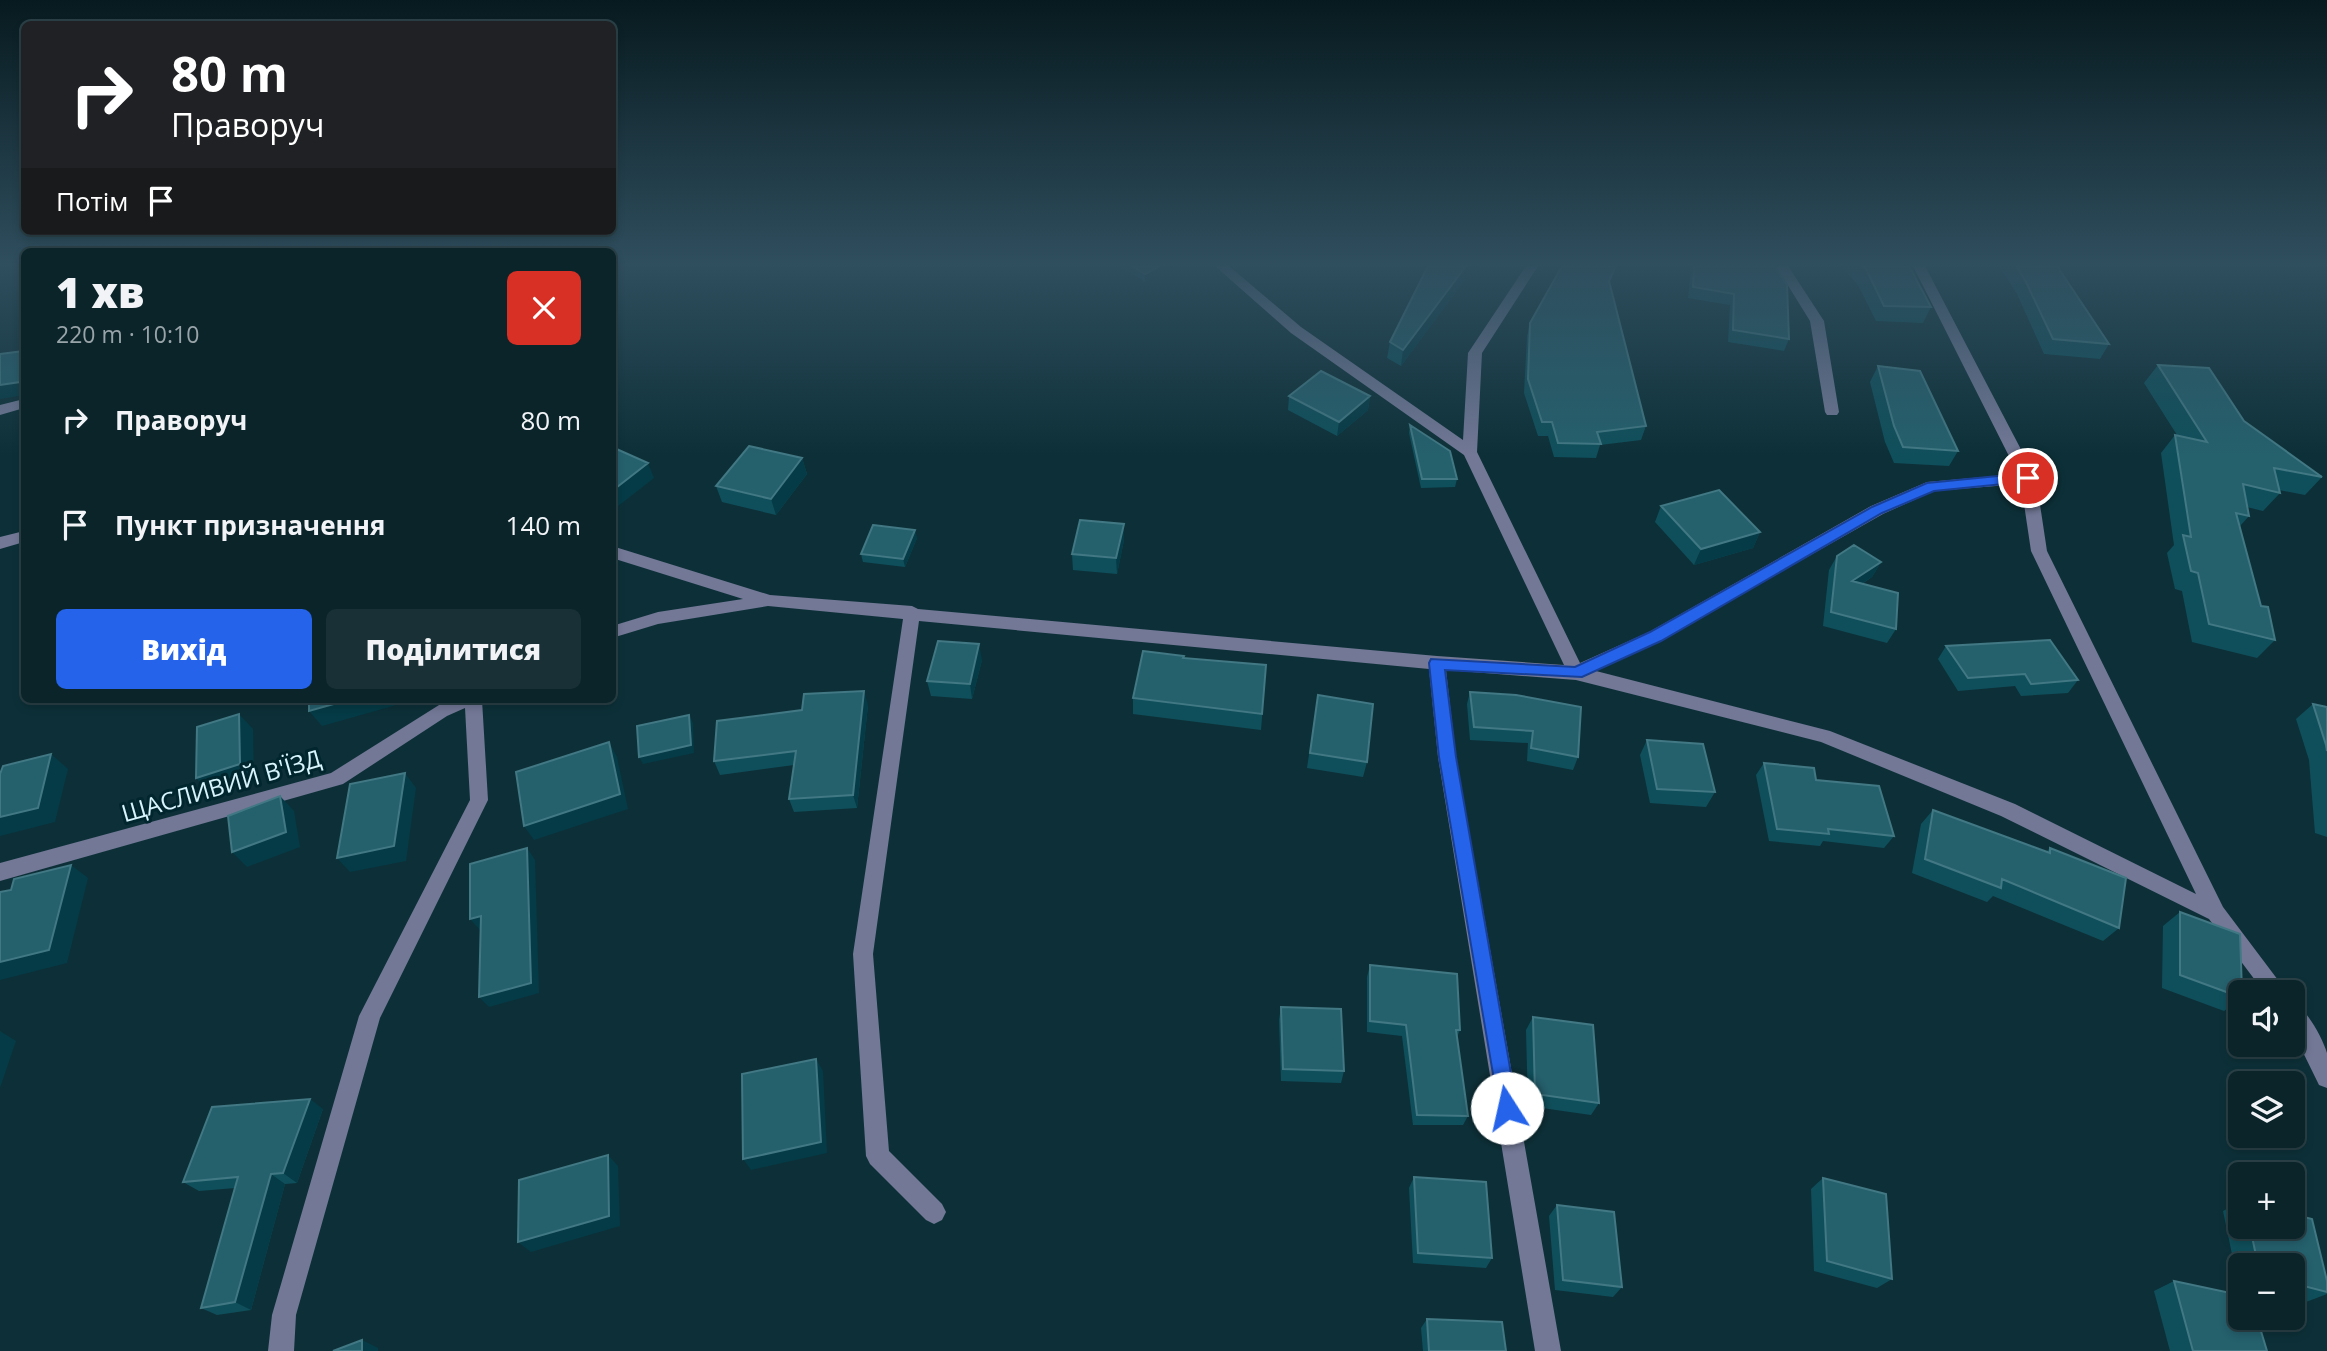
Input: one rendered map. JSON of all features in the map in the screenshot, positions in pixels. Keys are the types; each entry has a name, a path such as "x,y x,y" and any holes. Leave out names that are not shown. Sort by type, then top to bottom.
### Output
{"street":[{"path":"1295,329 1470,452"},
{"path":"1491,329 1475,353 1470,452 1576,673"},
{"path":"1818,329 1832,412"},
{"path":"1951,329 2028,478 2039,551 2216,913 2268,980"},
{"path":"0,410 21,405"},
{"path":"1576,673 1655,636 1877,510 1932,486 2028,478"},
{"path":"0,543 21,538"},
{"path":"616,553 769,601 912,612 1437,663 1576,673 1824,736 2008,810 2216,913"},
{"path":"616,631 658,618 769,601"},
{"path":"912,612 863,954 878,1156 934,1212"},
{"path":"1437,663 1447,757 1548,1351"},
{"path":"281,1351 284,1315 370,1016 479,800 473,703"},
{"name":"ЩАСЛИВИЙ В'ЇЗД","path":"0,872 336,779 442,705"},
{"path":"2305,1031 2327,1077"}],"building":[{"path":"1396,329 1419,329 1403,350 1390,342"},
{"path":"1530,329 1621,329 1646,426 1597,432 1601,444 1558,443 1552,422 1542,422 1528,379"},
{"path":"1789,329 1789,339 1733,330"},
{"path":"2048,329 2099,329 2109,344 2053,339"},
{"path":"21,351 20,382 0,385 0,354"},
{"path":"2158,365 2209,368 2244,421 2322,477 2274,468 2280,493 2243,484 2249,516 2236,513 2261,606 2268,607 2275,640 2209,624 2198,573 2191,571 2183,535 2191,537 2175,435 2207,442"},
{"path":"1878,366 1920,371 1958,451 1903,447 1894,426"},
{"path":"1321,371 1370,396 1339,422 1289,396"},
{"path":"1410,425 1450,451 1457,479 1422,479"},
{"path":"749,446 802,458 771,499 716,486"},
{"path":"616,449 648,463 616,488"},
{"path":"1719,490 1760,532 1701,549 1661,506"},
{"path":"1080,520 1124,524 1116,558 1072,554"},
{"path":"873,525 915,530 903,559 861,554"},
{"path":"1854,545 1881,562 1852,581 1898,593 1896,629 1831,612 1837,556"},
{"path":"2050,640 2078,680 2031,684 2025,674 1968,678 1946,646"},
{"path":"938,641 979,644 970,684 927,681"},
{"path":"1143,651 1184,656 1183,658 1266,665 1262,714 1133,698"},
{"path":"864,691 853,795 789,799 796,751 714,761 717,721 802,710 804,694"},
{"path":"1470,692 1516,695 1581,707 1578,757 1531,748 1533,731 1474,727"},
{"path":"1318,695 1373,704 1367,762 1310,753"},
{"path":"309,703 337,703 309,711"},
{"path":"2313,704 2327,707 2327,751 2326,745"},
{"path":"239,714 240,764 196,778 197,727"},
{"path":"689,715 691,745 639,757 637,726"},
{"path":"1647,740 1703,744 1715,792 1657,789"},
{"path":"609,742 620,794 524,826 516,772"},
{"path":"51,754 38,808 0,817 0,774 3,766"},
{"path":"1764,763 1814,768 1816,780 1879,786 1894,836 1828,829 1829,834 1777,829"},
{"path":"405,773 394,846 337,858 350,784"},
{"path":"280,796 286,832 232,852 228,816"},
{"path":"1933,810 2050,853 2050,848 2126,878 2119,928 2002,879 2001,888 1925,859"},
{"path":"527,848 531,983 479,997 481,916 470,919 470,864"},
{"path":"71,865 49,950 0,962 0,892 11,890 14,879"},
{"path":"2180,912 2240,934 2242,980 2228,980 2228,993 2180,975"},
{"path":"1370,965 1457,974 1460,1030 1456,1030 1468,1116 1417,1115 1406,1025 1370,1021"},
{"path":"1281,1007 1341,1009 1344,1071 1283,1069"},
{"path":"1533,1017 1593,1025 1599,1103 1535,1094"},
{"path":"816,1059 821,1142 743,1159 742,1074"},
{"path":"310,1099 283,1173 271,1174 235,1302 201,1308 238,1177 183,1182 212,1107"},
{"path":"608,1155 609,1216 518,1242 519,1180"},
{"path":"1414,1177 1486,1182 1492,1258 1418,1253"},
{"path":"1823,1178 1886,1194 1892,1279 1827,1261"},
{"path":"1557,1205 1614,1212 1622,1287 1563,1280"},
{"path":"2305,1217 2312,1219 2327,1281 2327,1292 2305,1286 2305,1253 2255,1253 2253,1239 2305,1239"},
{"path":"2174,1281 2228,1292 2228,1330 2261,1330 2267,1351 2193,1351"},
{"path":"1427,1319 1502,1322 1506,1351 1429,1351"},
{"path":"362,1340 362,1351 333,1351"}],"route":[{"path":"1507,1108 1447,757 1437,663 1576,673 1655,636 1877,510 1932,486 2028,478"}]}
